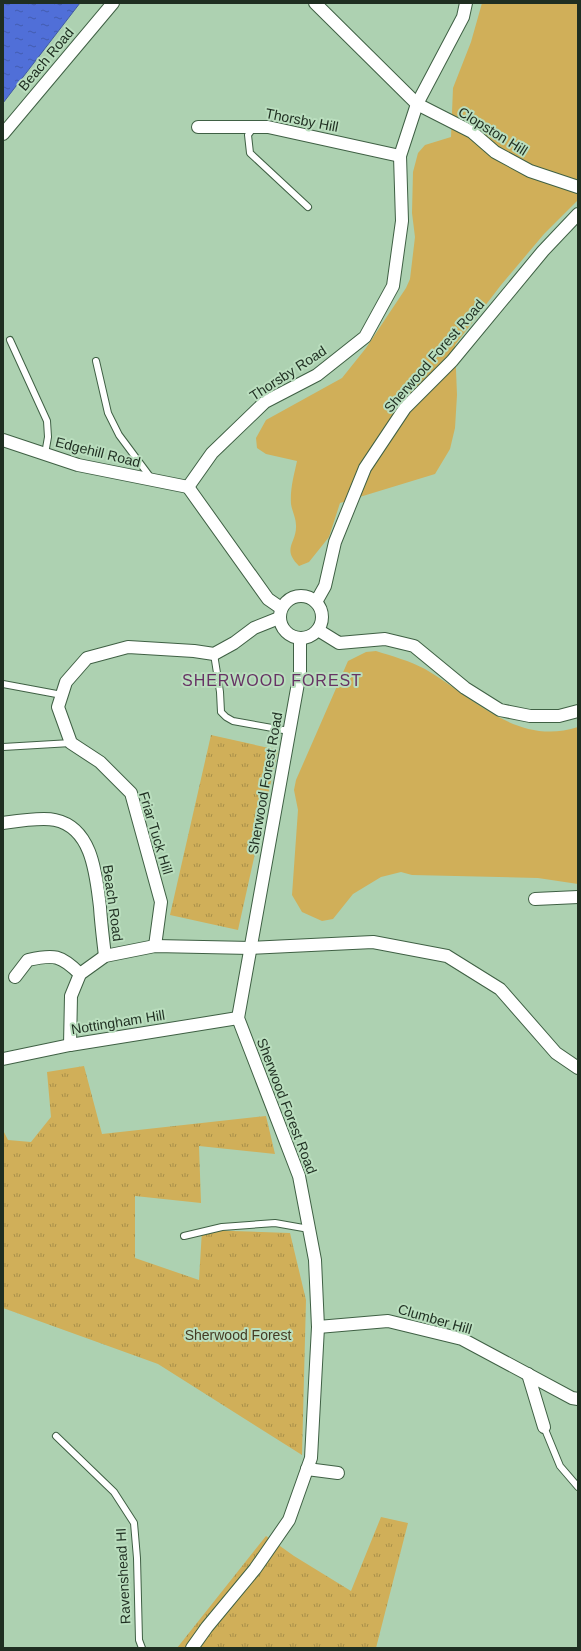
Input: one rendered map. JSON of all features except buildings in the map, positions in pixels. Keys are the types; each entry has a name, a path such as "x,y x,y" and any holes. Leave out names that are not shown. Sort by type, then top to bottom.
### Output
{"street":[{"name":"Beach Road","path":"3,134 113,3"},
{"name":"Clopston Hill","path":"315,3 417,104 472,132 495,152 530,171 578,187"},
{"path":"417,104 463,17 466,3"},
{"name":"Thorsby Road","path":"188,487 212,453 265,402 317,375 365,337 393,286 402,221 400,156 417,104"},
{"name":"Thorsby Hill","path":"198,127 268,127 400,156"},
{"name":"Sherwood Forest Road","path":"316,602 325,586 335,542 365,468 401,414 452,361 543,251 578,214"},
{"name":"Edgehill Road","path":"3,440 78,465 188,487"},
{"path":"71,744 58,707 66,682 87,658 128,647 194,651 214,654 234,643 254,628 280,613 288,600 297,596 307,596 316,602 322,610 322,621 318,630 310,636 300,638 290,635 283,628 280,613 268,599 188,487"},
{"path":"318,630 339,643 385,639 414,646 465,688 500,710 530,716 559,716 578,711"},
{"name":"Sherwood Forest Road","path":"192,1648 207,1626 256,1569 290,1520 311,1458 318,1327 315,1260 299,1176 238,1018 300,672 300,638"},
{"name":"Friar Tuck Hill","path":"71,744 100,762 131,793 161,902 155,946"},
{"name":"Beach Road","path":"3,823 19,820 55,820 74,828 87,846 96,870 105,956 80,974"},
{"path":"535,899 578,897"},
{"path":"105,956 155,946 251,948 373,942 447,956 500,988 556,1053 578,1068"},
{"path":"15,977 28,960 48,956 68,962 80,974 71,996 70,1045"},
{"name":"Nottingham Hill","path":"3,1059 70,1045 238,1018"},
{"name":"Clumber Hill","path":"318,1327 388,1321 462,1339 572,1398 578,1399"},
{"path":"528,1374 544,1427"},
{"path":"307,1469 338,1473"}],"lane":[{"path":"254,127 248,135 250,153 308,207"},
{"path":"10,340 46,421 48,436 45,454"},
{"path":"96,361 108,413 118,435 153,481"},
{"path":"214,654 220,692 221,712 233,721 289,731"},
{"path":"3,684 62,695"},
{"path":"3,747 71,744"},
{"path":"184,1236 222,1227 275,1223 309,1229"},
{"path":"544,1427 560,1466 578,1487"},
{"name":"Ravenshead HI","path":"56,1436 114,1492 134,1523 137,1558 139,1640 142,1648"}],"green space":[{"path":"482,3 578,3 578,200 544,234 501,285 455,345 457,395 455,428 450,449 435,474 340,503 329,537 309,562 299,566 291,555 290,550 296,531 291,493 297,461 266,454 257,448 256,438 266,420 342,378 366,348 406,288 410,279 415,237 412,213 413,172 418,153 425,145 451,137 453,88 471,42"},
{"name":"Sherwood Forest","path":"376,651 407,661 425,669 478,705 515,725 535,730 556,731 578,727 578,884 538,878 412,875 401,872 381,877 353,894 333,919 322,921 302,912 292,895 298,810 294,790 296,780 348,661 366,652"},
{"path":"211,735 278,750 238,930 170,915"},
{"name":"Sherwood Forest","path":"84,1066 102,1134 266,1116 275,1154 199,1146 201,1203 135,1196 135,1258 199,1280 202,1230 290,1233 306,1300 302,1455 158,1364 3,1308 3,1130 8,1140 31,1142 51,1117 47,1072"},
{"path":"381,1517 408,1523 376,1648 177,1648 266,1536 294,1556 351,1591"}],"water":[{"path":"3,3 80,3 3,103"}],"district":[{"name":"SHERWOOD FOREST","path":"272,680"}]}
